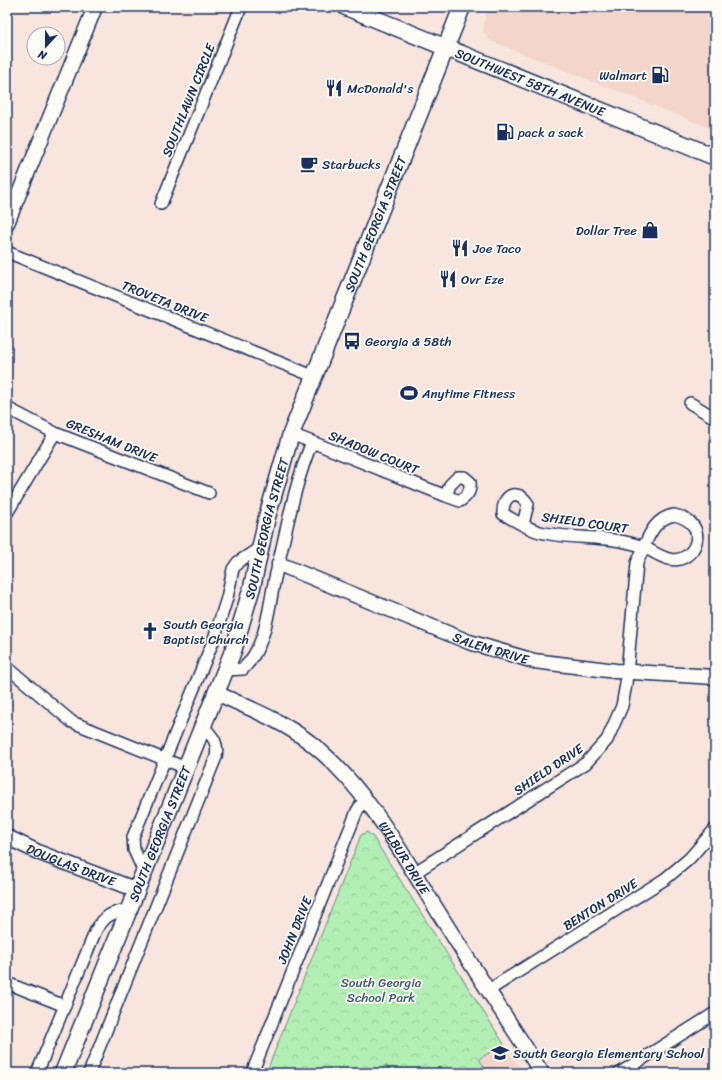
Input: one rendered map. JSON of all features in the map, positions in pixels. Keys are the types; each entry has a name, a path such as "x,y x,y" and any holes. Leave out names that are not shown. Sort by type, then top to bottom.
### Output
{"main road":[{"name":"SOUTHWEST 58TH AVENUE","path":"346,7 446,49 715,157"},
{"name":"SOUTH GEORGIA STREET","path":"63,1073 225,670 250,594 291,434 462,7"}],"street":[{"path":"7,223 95,7"},
{"name":"SOUTHLAWN CIRCLE","path":"162,204 240,7"},
{"name":"TROVETA DRIVE","path":"7,252 313,376"},
{"path":"690,403 709,416 715,418"},
{"name":"GRESHAM DRIVE","path":"7,408 55,433 208,494"},
{"path":"7,513 55,433"},
{"name":"SHADOW COURT","path":"291,434 446,496"},
{"path":"225,670 243,669 258,650 297,490 312,442"},
{"name":"SHIELD COURT","path":"523,524 545,533 624,540 644,547 670,560 685,558 694,548 698,535 693,524 685,517 674,515 665,517 651,531 644,547"},
{"path":"144,872 134,850 133,838 214,639 227,598 233,569 238,562 261,547"},
{"name":"SHIELD DRIVE","path":"414,873 592,758 607,740 616,724 622,706 627,671 637,563 644,547"},
{"name":"SALEM DRIVE","path":"279,564 469,642 503,652 555,664 715,677"},
{"path":"7,667 72,722 186,768"},
{"name":"WILBUR DRIVE","path":"216,693 255,710 290,728 312,743 332,762 366,799 542,1073"},
{"path":"89,1073 216,756 218,748 216,741 203,726"},
{"name":"JOHN DRIVE","path":"252,1073 357,811 366,799"},
{"name":"BENTON DRIVE","path":"489,990 665,879 689,859 715,829"},
{"name":"DOUGLAS DRIVE","path":"7,837 40,852 137,890"},
{"path":"37,1073 96,930 103,919 111,913 128,910"},
{"path":"7,983 65,1006"},
{"path":"620,1073 715,1012"}],"shaded area":[{"path":"487,7 715,7 715,130 489,40 483,31"},
{"name":"South Georgia Elementary School","path":"504,1044 523,1073 488,1073 479,1059"}],"green space":[{"name":"South Georgia School Park","path":"367,832 373,837 504,1044 479,1059 488,1073 399,1073 385,1066 381,1073 266,1073 361,835"}],"place":[{"name":"Walmart","path":"660,75"},
{"name":"McDonald's","path":"334,88"},
{"name":"pack a sack","path":"505,132"},
{"name":"Starbucks","path":"309,164"},
{"name":"Dollar Tree","path":"650,230"},
{"name":"Joe Taco","path":"460,248"},
{"name":"Ovr Eze","path":"448,279"},
{"name":"Georgia & 58th","path":"352,341"},
{"name":"Anytime Fitness","path":"409,393"},
{"name":"South Georgia Baptist Church","path":"150,631"},
{"name":"South Georgia Elementary School","path":"500,1053"}]}
